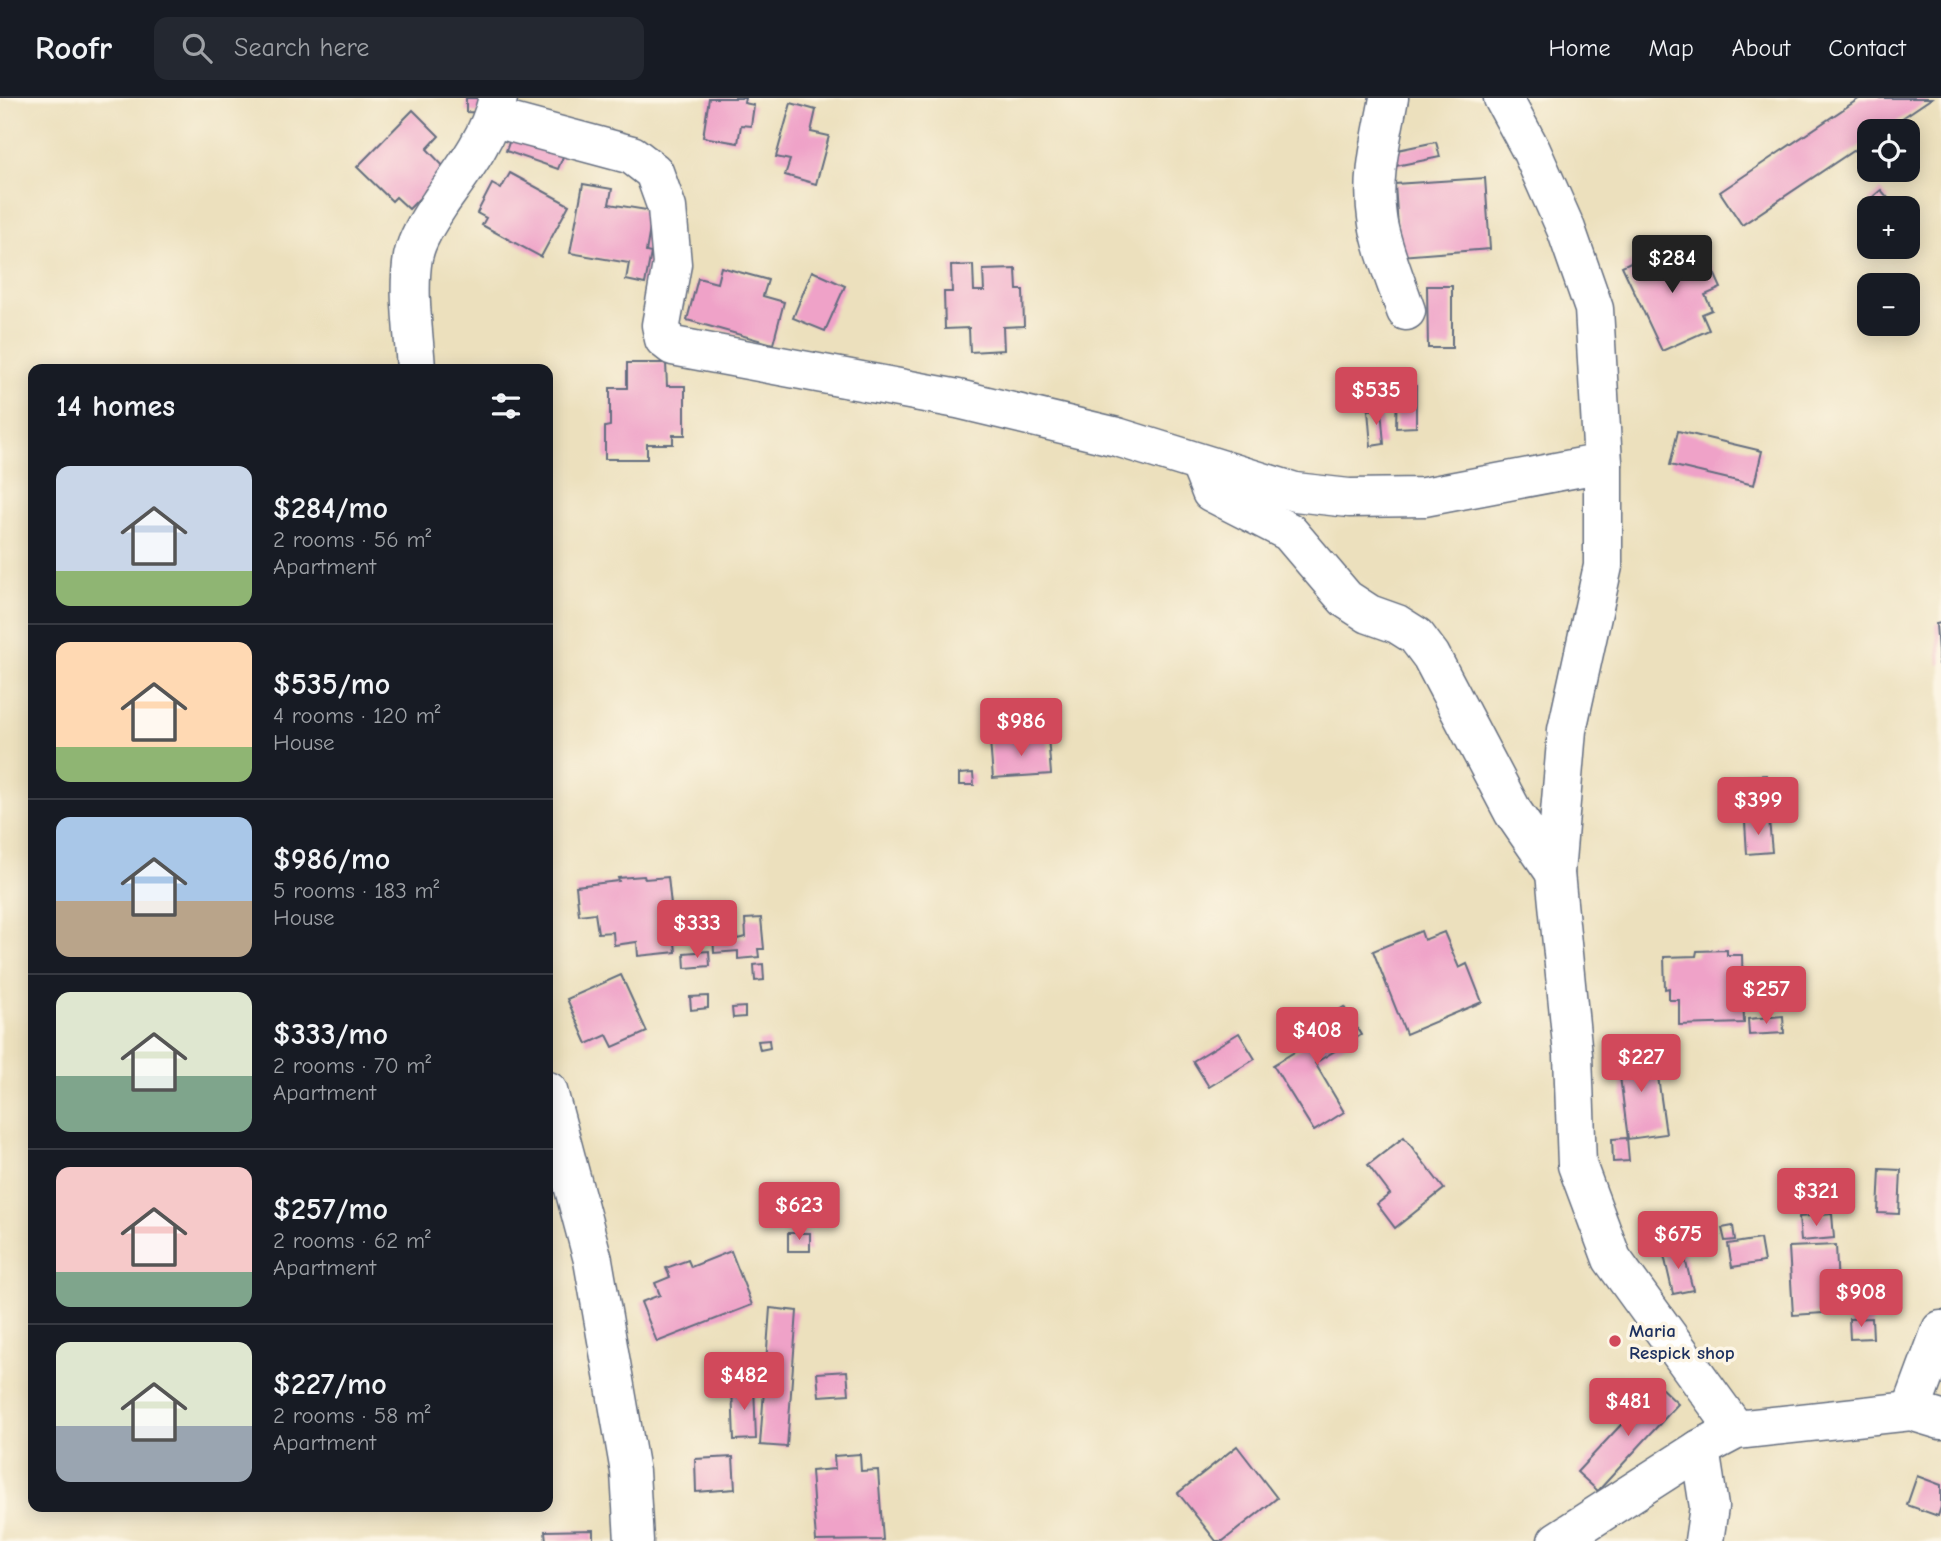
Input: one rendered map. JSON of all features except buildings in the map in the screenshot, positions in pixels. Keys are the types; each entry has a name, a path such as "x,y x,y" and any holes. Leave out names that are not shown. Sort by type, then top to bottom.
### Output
{"street":[{"path":"1389,98 1375,187 1377,219 1406,312"},
{"path":"1503,98 1531,150 1566,229 1594,309 1603,463 1603,566 1567,730 1555,873 1573,1055 1577,1165 1612,1259 1735,1430"},
{"path":"416,364 412,292 414,256 428,221 476,151 496,108 632,155 654,172 667,208 672,264 661,325 664,339 673,346 958,398 1117,437 1294,492 1374,498 1423,497 1603,463"},
{"path":"1200,464 1211,492 1289,532 1346,599 1369,614 1397,624 1416,636 1431,656 1513,812 1555,873"},
{"path":"553,1110 593,1260 630,1472 634,1541"},
{"path":"1557,1541 1700,1449 1735,1430 1926,1416 1941,1331"},
{"path":"1700,1449 1709,1507 1704,1541"}],"place":[{"name":"Maria Respick shop","path":"1615,1341"}]}
